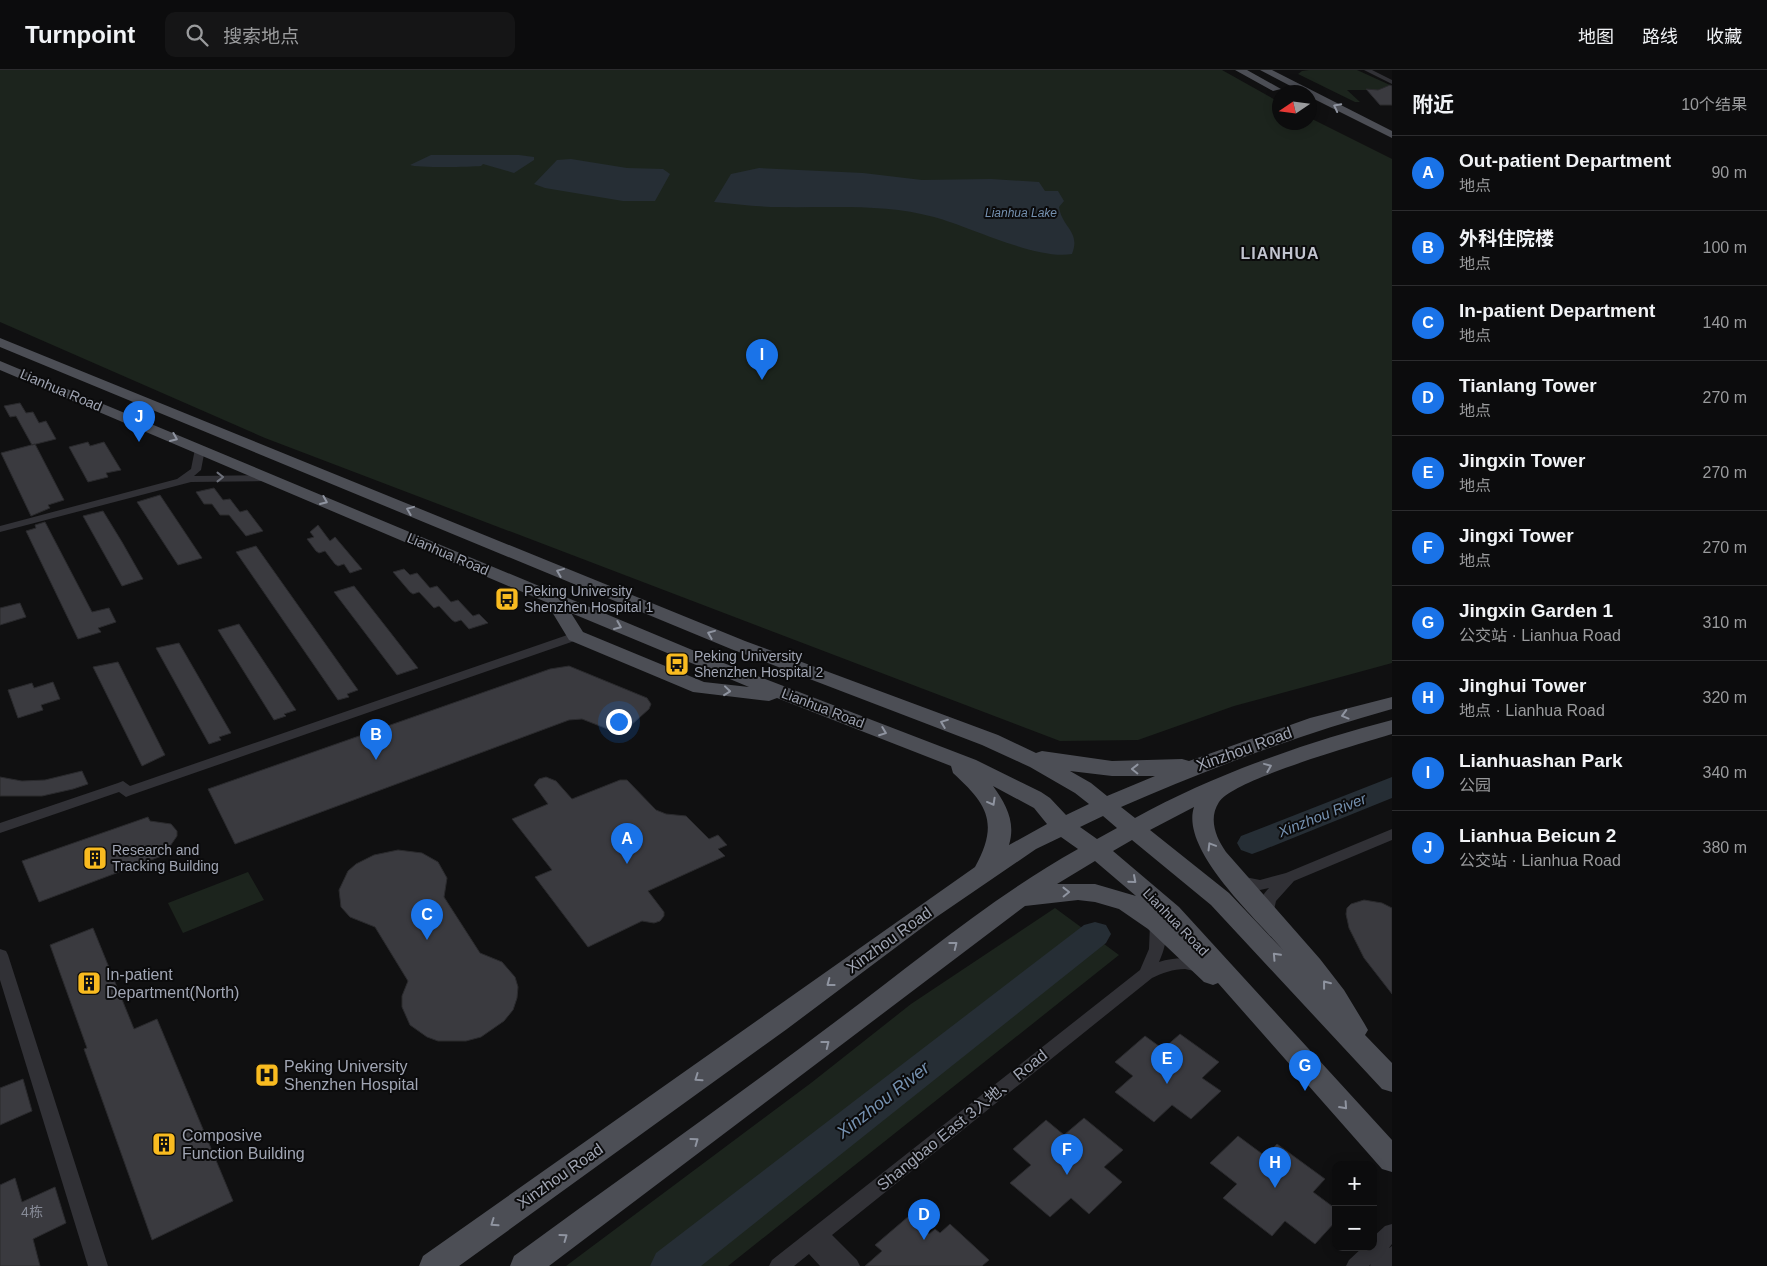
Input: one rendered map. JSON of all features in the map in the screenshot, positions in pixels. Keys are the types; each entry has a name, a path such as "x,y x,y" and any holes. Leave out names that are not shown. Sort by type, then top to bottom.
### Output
{"main road":[{"path":"1240,70 1272,86"},
{"path":"1265,70 1294,85"},
{"path":"1317,97 1392,134"},
{"path":"1364,120 1392,127"},
{"path":"1392,134 1374,139 1392,139"},
{"path":"1380,142 1392,147"},
{"name":"Lianhua Road","path":"0,342 729,641 990,740 1061,775 1083,788 1220,899 1392,1081"},
{"name":"Lianhua Road","path":"0,365 553,598 795,697 946,756 990,775 1038,800 1062,826 1130,877 1170,913 1392,1160"},
{"path":"553,598 576,636 700,688 795,697"},
{"name":"Xinzhou Road","path":"434,1266 983,873 1028,843 1104,806 1201,764 1317,723 1392,703"},
{"name":"Xinzhou Road","path":"525,1266 1063,868 1134,828 1222,785 1287,760 1392,727"},
{"path":"990,740 1043,758 1073,764 1139,769 1201,764"},
{"path":"946,756 982,787 992,800 998,813 1001,828 999,844 983,873"},
{"path":"1222,785 1210,796 1204,808 1202,823 1207,839 1232,875 1334,996 1369,1056"},
{"path":"1018,900 1062,892 1102,893 1130,902 1158,924 1200,966 1252,1005"}],"street":[{"path":"1367,70 1392,82"},
{"path":"1375,74 1392,72"},
{"path":"173,483 194,472 200,449"},
{"path":"0,528 173,483 210,477 268,478"},
{"path":"0,828 123,786 126,792 576,636"},
{"path":"1232,875 1244,883 1254,885 1290,877 1392,834"},
{"path":"1271,920 1266,911 1268,898 1290,877"},
{"name":"Shangbao East 3入地、 Road","path":"1146,974 1157,948 1158,924"},
{"path":"0,955 98,1266"},
{"name":"Shangbao East 3入地、 Road","path":"780,1266 1146,974 1172,964 1200,966"},
{"path":"1356,1266 1392,1232"},
{"path":"814,1238 833,1266"},
{"path":"814,1238 850,1266"},
{"path":"1380,1266 1392,1255"}],"shaded area":[{"path":"0,70 1222,70 1272,98 1272,130 1317,130 1317,122 1392,159 1392,663 1234,706 1138,740 1060,741 265,438 0,322"},
{"path":"1309,70 1357,70 1390,85 1378,90 1347,90 1360,102 1355,102 1298,74"},
{"path":"248,872 264,900 183,933 168,903"},
{"path":"1055,908 1119,955 728,1266 566,1266 811,1083 911,1004"}],"water":[{"path":"431,155 519,155 534,157 534,160 514,173 483,164 481,166 456,167 410,165"},
{"path":"571,159 627,168 663,169 670,174 655,201 623,201 545,188 534,184 557,160"},
{"name":"Lianhua Lake","path":"759,168 863,173 922,180 991,179 1039,182 1045,191 1058,191 1064,201 1059,207 1073,235 1074,246 1072,254 1057,255 1022,248 934,217 896,210 857,207 771,207 714,202 731,174"}],"building":[{"path":"1390,85 1392,86 1392,105 1380,105 1366,89 1378,90"},
{"path":"20,403 26,413 33,412 39,423 46,421 56,439 32,445 16,416 10,417 4,406"},
{"path":"88,442 90,446 104,442 121,470 106,473 108,477 88,482 69,447"},
{"path":"35,444 64,500 48,505 50,508 31,516 1,453"},
{"path":"214,488 223,500 230,499 240,512 247,510 263,531 246,536 229,515 220,515 212,504 204,504 196,492"},
{"path":"160,495 202,558 178,565 137,502"},
{"path":"103,511 143,579 122,586 83,516"},
{"path":"45,522 92,612 109,608 116,622 98,628 101,632 78,639 26,531 36,528 35,525"},
{"path":"318,525 330,541 335,537 362,569 350,573 344,564 338,566 335,564 325,551 319,553 316,551 307,539 314,537 310,532"},
{"path":"256,546 358,690 347,694 349,697 338,700 236,552"},
{"path":"404,569 410,575 417,573 430,588 437,586 451,602 458,600 473,616 479,614 488,623 469,629 461,620 455,622 439,606 434,608 419,592 413,594 410,592 393,572"},
{"path":"354,586 418,668 397,675 334,592"},
{"path":"20,603 26,617 0,625 0,608"},
{"path":"239,624 296,710 284,714 286,716 274,720 218,630"},
{"path":"179,643 231,733 219,737 221,740 209,744 156,648"},
{"path":"118,662 165,755 142,766 93,667"},
{"path":"569,666 647,698 651,704 649,709 629,727 620,731 610,730 582,719 569,720 235,844 208,789 550,669"},
{"path":"53,682 60,699 41,705 43,710 18,718 8,690 32,683 34,688"},
{"path":"82,771 88,784 73,789 42,796 0,796 0,777 22,781 45,780"},
{"path":"546,777 556,781 572,799 620,780 627,780 656,810 666,814 686,816 709,839 718,835 727,845 718,849 725,856 648,891 664,912 664,916 660,921 654,923 642,921 588,947 535,877 552,870 512,819 548,804 534,785 539,779"},
{"name":"Research and Tracking Building","path":"148,817 150,821 171,824 177,831 177,836 166,852 167,854 39,902 22,861"},
{"path":"398,850 422,853 438,862 447,878 444,897 480,953 502,962 515,977 518,987 513,1010 504,1021 481,1037 466,1041 438,1041 427,1037 410,1025 402,1007 402,996 408,981 375,927 350,917 341,907 339,890 348,871 356,864 374,855"},
{"path":"1364,900 1382,903 1392,908 1392,994 1364,958 1349,928 1346,914 1347,908 1351,904"},
{"name":"Composive Function Building","path":"93,928 134,1029 157,1019 233,1201 152,1240 84,1049 87,1048 50,945"},
{"path":"1180,1034 1219,1062 1202,1078 1221,1091 1191,1119 1172,1105 1154,1122 1115,1092 1133,1076 1115,1062 1145,1036 1163,1049"},
{"path":"23,1079 32,1111 0,1125 0,1088"},
{"path":"1084,1118 1123,1150 1104,1167 1122,1182 1089,1214 1071,1198 1050,1217 1010,1183 1031,1165 1013,1149 1046,1120 1064,1135"},
{"path":"1238,1136 1265,1156 1277,1144 1325,1179 1313,1192 1332,1206 1332,1225 1315,1244 1285,1221 1272,1236 1223,1198 1237,1184 1210,1163"},
{"path":"15,1178 22,1202 55,1187 66,1223 33,1239 40,1266 0,1266 0,1185"},
{"path":"909,1216 929,1234 935,1229 940,1233 950,1224 989,1260 982,1266 865,1266 882,1251 875,1245"}],"waterway":[{"name":"Xinzhou River","path":"1252,843 1392,787"},
{"name":"Xinzhou River","path":"670,1266 1095,934"}],"place":[{"name":"Lianhuashan Park","path":"762,380"},
{"name":"Lianhua Beicun 2","path":"139,442"},
{"name":"Peking University Shenzhen Hospital 1","path":"507,599"},
{"name":"Peking University Shenzhen Hospital 2","path":"677,664"},
{"name":"外科住院楼","path":"376,760"},
{"name":"Research and Tracking Building","path":"95,858"},
{"name":"Out-patient Department","path":"627,864"},
{"name":"In-patient Department","path":"427,940"},
{"name":"In-patient Department(North)","path":"89,983"},
{"name":"Peking University Shenzhen Hospital","path":"267,1075"},
{"name":"Jingxin Tower","path":"1167,1084"},
{"name":"Jingxin Garden 1","path":"1305,1091"},
{"name":"Composive Function Building","path":"164,1144"},
{"name":"Jingxi Tower","path":"1067,1175"},
{"name":"Jinghui Tower","path":"1275,1188"},
{"name":"Tianlang Tower","path":"924,1240"}],"district":[{"name":"LIANHUA","path":"1280,253"}]}
